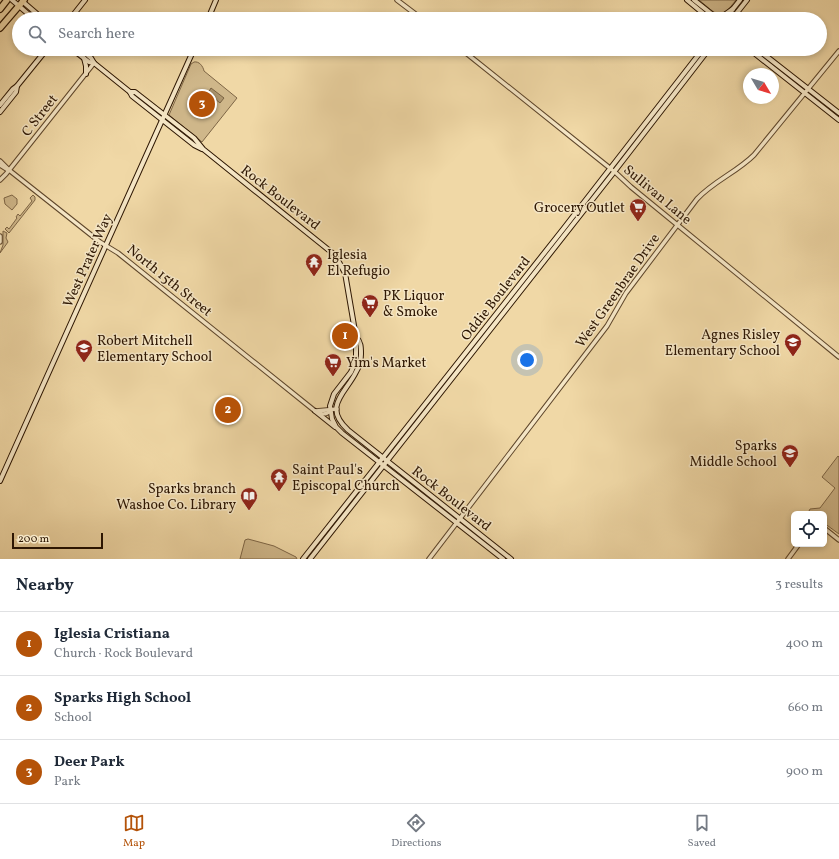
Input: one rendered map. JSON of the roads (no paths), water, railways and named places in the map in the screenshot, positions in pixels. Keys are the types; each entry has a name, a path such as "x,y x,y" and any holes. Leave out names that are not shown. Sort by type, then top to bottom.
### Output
{"highway":[{"path":"0,9 6,1"},
{"path":"14,12 23,1"},
{"path":"0,28 12,15"}],"main road":[{"path":"12,0 25,12"},
{"path":"76,12 85,0"},
{"path":"211,12 216,0"},
{"path":"686,0 701,12"},
{"path":"694,0 709,12"},
{"path":"732,12 740,0"},
{"path":"738,12 747,0"},
{"path":"23,1 35,12"},
{"path":"729,12 734,9"},
{"path":"0,105 41,56"},
{"name":"Rock Boulevard","path":"81,56 90,63 94,63"},
{"name":"Rock Boulevard","path":"90,56 94,63 130,92 132,96 194,145 203,149"},
{"name":"West Prater Way","path":"0,481 191,56"},
{"name":"Oddie Boulevard","path":"303,559 698,56"},
{"name":"Oddie Boulevard","path":"310,559 704,56"},
{"path":"758,56 839,120"},
{"path":"765,56 839,113"},
{"path":"83,58 86,66 86,74"},
{"path":"0,112 16,92 17,86"},
{"name":"Rock Boulevard","path":"130,92 135,92 194,138 203,149 335,255 344,273 356,336 356,356 354,365 351,372 334,394 331,402 330,411 332,419 338,430 503,559"},
{"name":"Rock Boulevard","path":"356,336 361,346 360,363 354,376 340,394 338,401 337,410 340,420 344,426 511,559"},
{"path":"315,411 338,430"}],"street":[{"path":"397,0 413,12"},
{"name":"West Greenbrae Drive","path":"429,559 607,326 626,293 702,193 713,184 743,165 754,155 839,51"},
{"name":"Sullivan Lane","path":"470,56 610,168 677,225 839,357"},
{"name":"C Street","path":"0,180 94,63"},
{"name":"North 15th Street","path":"0,161 9,170 100,242 118,253 315,411"},
{"name":"North 15th Street","path":"0,166 9,170"},
{"path":"0,236 0,242"},
{"path":"315,411 337,410"},
{"path":"827,530 839,540"},
{"path":"788,559 797,547"}],"place":[{"name":"Deer Park","path":"202,104"},
{"name":"Grocery Outlet","path":"638,222"},
{"name":"Iglesia El Refugio","path":"314,277"},
{"name":"PK Liquor & Smoke","path":"370,318"},
{"name":"Iglesia Cristiana","path":"345,336"},
{"name":"Agnes Risley Elementary School","path":"793,357"},
{"name":"Robert Mitchell Elementary School","path":"84,363"},
{"name":"Yim's Market","path":"333,377"},
{"name":"Sparks High School","path":"228,410"},
{"name":"Sparks Middle School","path":"790,468"},
{"name":"Saint Paul's Episcopal Church","path":"279,492"},
{"name":"Sparks branch Washoe Co. Library","path":"249,511"}]}
